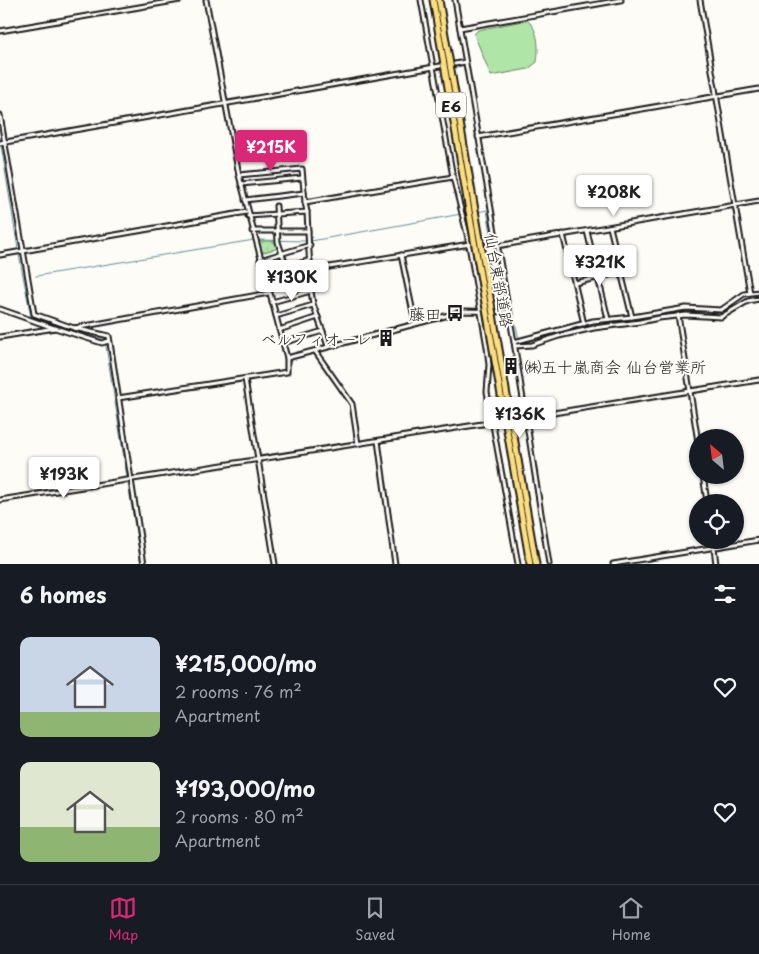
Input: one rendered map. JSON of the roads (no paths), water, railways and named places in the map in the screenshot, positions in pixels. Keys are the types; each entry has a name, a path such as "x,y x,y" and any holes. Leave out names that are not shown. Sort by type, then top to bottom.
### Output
{"highway":[{"name":"仙台東部道路","path":"433,0 536,564"},
{"name":"仙台東部道路","path":"439,0 472,210"},
{"name":"仙台東部道路","path":"502,384 530,564"}],"street":[{"path":"0,31 180,0"},
{"path":"118,398 287,372 285,359 287,358 239,176 206,0"},
{"path":"421,0 453,177 469,244 481,310 488,356 487,392 518,564"},
{"path":"455,0 493,240 497,246 514,343 548,564"},
{"path":"460,28 621,0"},
{"path":"700,0 750,293"},
{"path":"455,64 465,62"},
{"path":"2,142 440,66"},
{"path":"478,137 759,89"},
{"path":"0,115 2,142 34,314 74,328 109,336 107,342 118,398 128,480 144,564"},
{"path":"239,176 302,169 307,212 313,305 328,346"},
{"path":"305,202 453,177"},
{"path":"241,184 302,178"},
{"path":"245,200 304,194"},
{"path":"497,246 759,201"},
{"path":"276,206 278,240 287,268"},
{"path":"0,255 248,214 307,212"},
{"path":"610,227 632,316"},
{"path":"252,231 308,231"},
{"path":"586,231 608,319"},
{"path":"563,234 584,324"},
{"path":"311,270 493,240"},
{"path":"260,260 283,254 309,242"},
{"path":"400,255 415,322"},
{"path":"264,275 310,260"},
{"path":"574,283 622,272"},
{"path":"74,328 269,291 311,275"},
{"path":"272,302 311,290"},
{"path":"514,343 608,319 686,308 721,310 736,299 750,293 759,292"},
{"path":"514,343 532,345 559,336 594,328 678,316 721,317 748,301 759,299"},
{"path":"275,316 313,305"},
{"path":"0,309 55,328 107,342"},
{"path":"287,358 415,322 464,311 508,312"},
{"path":"678,316 696,429"},
{"path":"279,330 318,317"},
{"path":"0,338 55,328"},
{"path":"283,343 323,331"},
{"path":"314,351 352,404 358,444"},
{"path":"245,379 274,564"},
{"path":"516,419 759,380"},
{"path":"0,500 501,421"},
{"path":"378,441 395,564"},
{"path":"744,542 759,540"},
{"path":"612,564 702,549"},
{"path":"714,549 716,564"}],"waterway":[{"path":"1,145 18,249"},
{"path":"478,212 487,210 504,309"},
{"path":"311,241 467,213"},
{"path":"36,276 254,240"},
{"path":"258,240 307,241"},
{"path":"19,255 31,317 105,340 141,564"},
{"path":"528,344 557,334 599,325 674,313 724,314 747,299 759,296"},
{"path":"510,308 512,308 520,344"}],"place":[{"name":"藤田","path":"455,313"},
{"name":"ベルフィオーレ","path":"386,338"},
{"name":"㈱五十嵐商会 仙台営業所","path":"511,366"}]}
